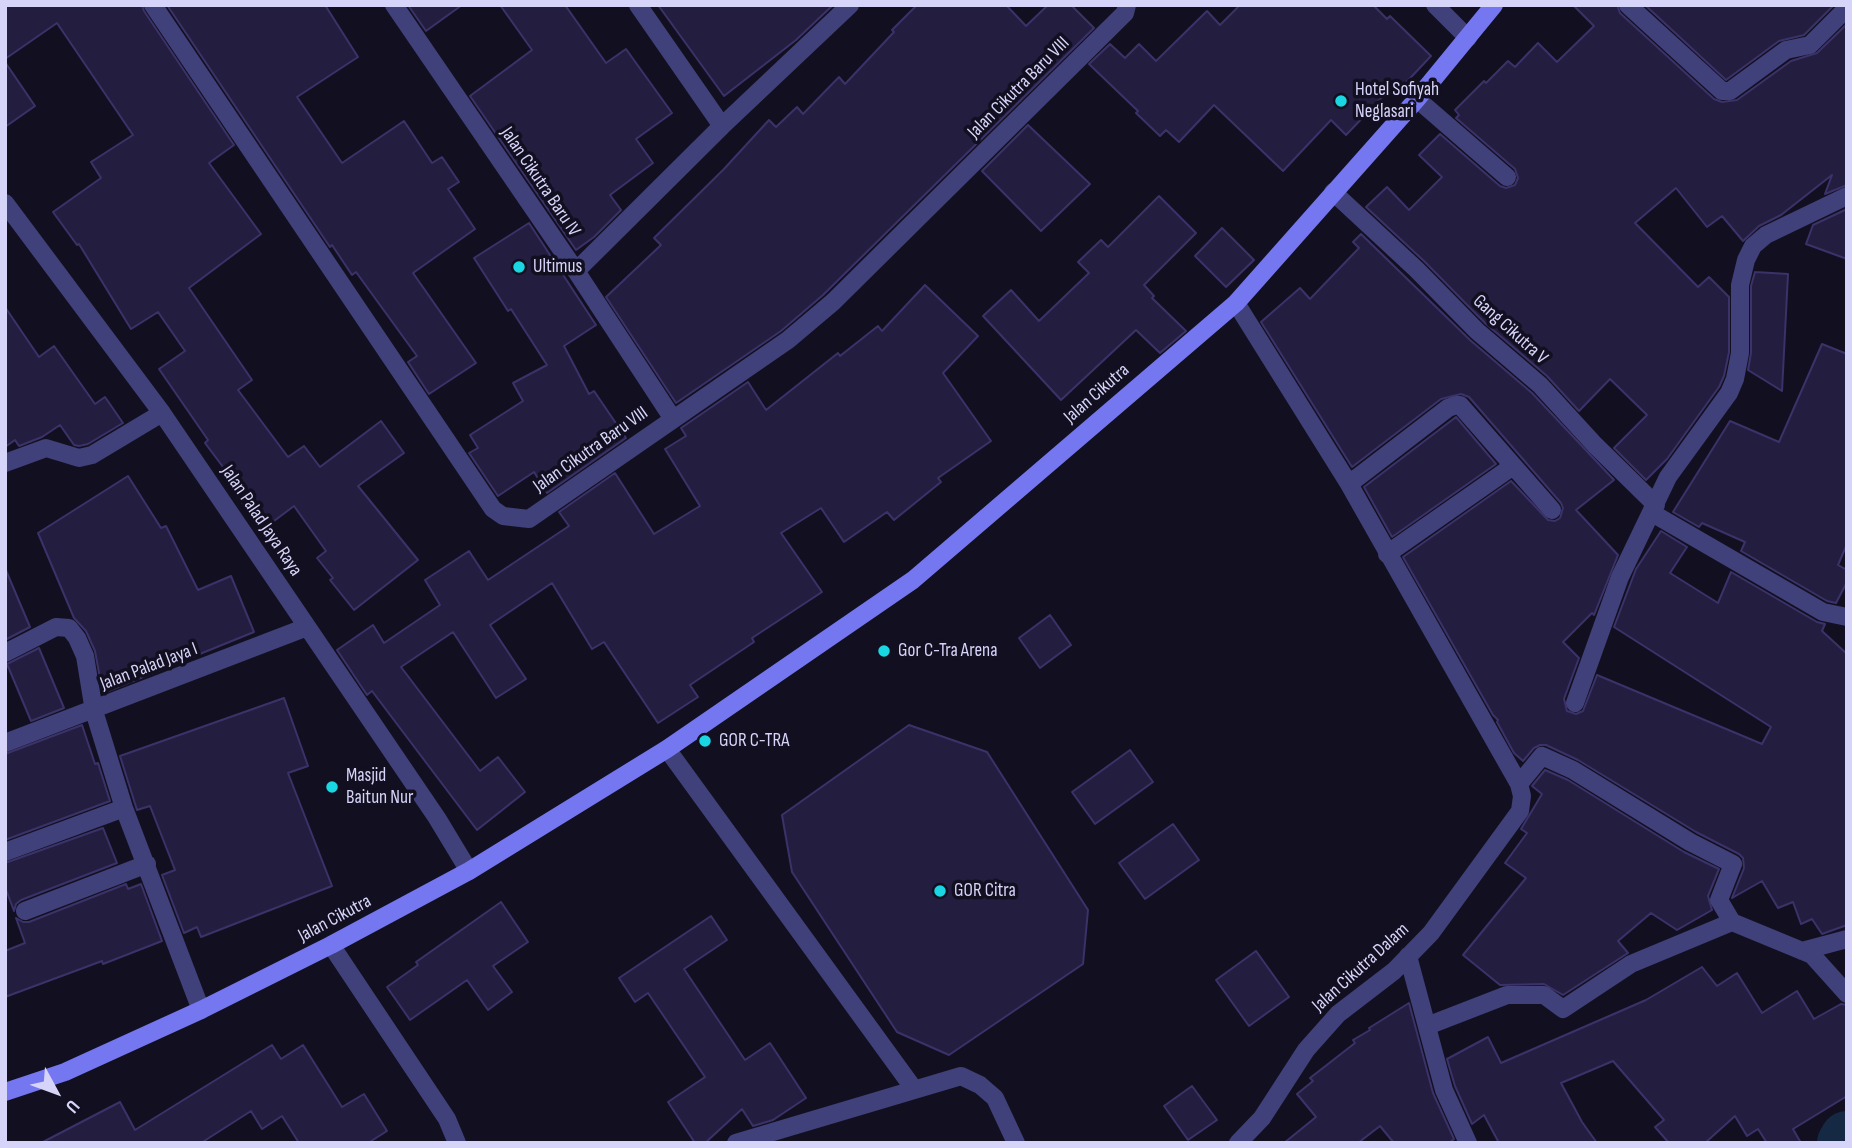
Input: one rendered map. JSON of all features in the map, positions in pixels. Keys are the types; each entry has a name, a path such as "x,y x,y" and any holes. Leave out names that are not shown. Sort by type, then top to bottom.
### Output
{"main road":[{"name":"Jalan Cikutra","path":"5,1092 65,1072 201,1010 469,872 667,749 913,580 1236,303 1416,99 1494,5"}],"street":[{"name":"Jalan Cikutra Baru VIII","path":"153,5 493,509 503,516 529,519 788,340 833,302 1126,9"},
{"name":"Jalan Cikutra Baru IV","path":"394,5 576,271 673,419"},
{"path":"638,5 722,125"},
{"path":"576,271 722,125 850,5"},
{"path":"1435,5 1468,38"},
{"path":"1628,5 1722,91 1730,91 1786,50 1810,45 1847,8"},
{"path":"1416,99 1507,177"},
{"name":"Gang Cikutra V","path":"1333,192 1416,269 1477,331 1540,385 1654,509 1823,612 1847,617"},
{"path":"1576,703 1620,578 1668,477 1729,393 1735,379 1740,353 1740,285 1746,260 1753,246 1766,235 1847,196"},
{"name":"Jalan Palad Jaya Raya","path":"5,203 162,413 437,818 469,872"},
{"path":"1236,303 1349,484 1519,784 1542,756 1573,770 1690,842 1733,864 1719,900 1732,922 1812,955 1847,993"},
{"path":"1349,484 1448,408 1460,405 1552,510"},
{"path":"5,463 46,448 79,458 92,455 162,413"},
{"path":"1387,554 1513,466"},
{"path":"5,653 56,627 69,628 77,638 85,656 94,711 124,808 201,1010"},
{"name":"Jalan Palad Jaya I","path":"5,743 307,627"},
{"path":"667,749 914,1089"},
{"name":"Jalan Cikutra Dalam","path":"1238,1143 1262,1118 1306,1050 1338,1014 1394,971 1431,933 1520,811 1522,796 1519,784"},
{"path":"5,852 124,808"},
{"path":"25,911 147,864"},
{"path":"1427,1026 1507,995 1544,995 1563,1009 1630,964 1732,922"},
{"path":"1802,951 1847,939"},
{"path":"331,945 447,1119 457,1143"},
{"path":"1408,956 1444,1090 1468,1143"},
{"path":"736,1143 961,1076 980,1085 995,1098 1016,1143"}],"building":[{"path":"5,5 142,5 234,145 209,163 261,234 189,288 252,380 238,390 288,457 304,446 320,467 381,421 404,453 358,486 418,560 354,610 330,580 333,578 317,558 326,551 294,506 262,530 236,495 241,491 205,443 208,440 159,369 185,351 158,312 131,329 79,244 77,245 53,212 101,178 91,162 133,135 57,23 5,59"},
{"path":"167,5 325,5 358,57 297,97 342,163 404,121 432,163 442,157 459,182 448,189 475,229 413,273 476,363 429,394 408,362 417,356 356,272 352,275 332,245 330,247"},
{"path":"408,5 462,5 426,31"},
{"path":"500,5 565,5 606,63 626,49 672,113 636,139 653,163 610,195 621,210 594,237 576,250 470,96 532,50"},
{"path":"658,5 833,5 796,40 724,96"},
{"path":"917,5 1006,5 1026,26 1048,5 1071,5 1094,28 823,295 781,331 676,403 606,297 661,245 654,238 769,120 776,127 797,107 803,114 839,77 845,84"},
{"path":"1240,5 1373,5 1387,19 1390,16 1431,56 1399,90 1394,85 1346,135 1331,120 1283,171 1214,105 1179,142 1166,130 1160,136 1089,64 1110,44 1125,58 1139,44 1156,61 1207,11 1220,25"},
{"path":"1573,5 1617,5 1620,13 1714,99 1722,102 1737,100 1791,61 1817,53 1847,24 1847,185 1825,194 1832,175 1781,215 1759,226 1743,241 1722,216 1707,227 1676,188 1635,223 1698,287 1709,277 1729,297 1729,352 1724,376 1719,387 1667,459 1646,480 1614,448 1647,415 1610,379 1579,411 1547,376 1485,323 1366,207 1387,187 1409,210 1442,177 1419,155 1440,134 1500,186 1506,188 1515,185 1518,178 1515,169 1456,118 1459,115 1455,110 1508,61 1515,67 1538,43 1557,62 1594,26"},
{"path":"1645,5 1834,5 1804,35 1779,41 1726,80"},
{"path":"5,62 35,106 5,127"},
{"path":"1028,125 1090,184 1041,231 982,171"},
{"path":"1159,196 1196,233 1144,285 1154,296 1152,298 1186,331 1160,353 1136,330 1061,400 983,316 1011,290 1039,321 1089,273 1078,262 1101,240 1108,247"},
{"path":"1847,209 1847,259 1806,244 1813,225"},
{"path":"529,223 596,325 564,346 589,394 594,391 626,438 547,493 534,472 498,496 469,453 478,448 470,435 523,401 513,383 547,365 474,258"},
{"path":"1222,228 1254,260 1226,287 1195,256"},
{"path":"1361,234 1470,340 1532,393 1614,480 1576,510 1618,555 1594,615 1592,613 1563,642 1579,658 1564,699 1567,711 1576,714 1583,711 1597,675 1762,744 1771,727 1614,627 1636,569 1661,531 1687,547 1670,573 1718,603 1731,572 1817,622 1825,624 1822,631 1847,654 1847,925 1822,934 1812,919 1801,924 1793,902 1778,908 1762,881 1732,898 1744,868 1743,858 1739,854 1696,832 1578,760 1546,745 1534,748 1523,761 1514,753 1498,720 1403,557 1511,481 1548,520 1555,521 1560,518 1563,508 1561,503 1469,397 1461,394 1441,399 1352,467 1261,322 1300,288 1310,299 1359,248 1353,242"},
{"path":"1755,272 1788,274 1782,391 1748,370 1751,353 1751,286"},
{"path":"925,285 978,336 943,373 991,441 938,478 941,482 894,520 887,512 844,542 821,508 781,533 822,592 752,638 754,642 690,685 698,697 658,723 604,642 592,649 552,583 490,625 526,679 496,698 453,632 401,667 480,771 498,757 525,792 477,830 372,691 367,695 337,650 373,625 384,643 440,605 425,580 469,551 488,580 569,526 559,512 615,473 654,534 700,506 665,449 686,436 681,428 748,382 766,410 838,353 840,356 878,326 882,331"},
{"path":"5,307 39,357 54,346 95,404 105,397 123,423 88,444 79,446 74,445 60,425 42,437 19,446 15,440 5,447"},
{"path":"1822,344 1847,354 1847,544 1838,565 1847,570 1847,582 1836,603 1827,601 1741,551 1745,542 1702,523 1699,527 1673,512 1730,421 1779,442"},
{"path":"1456,417 1496,464 1392,537 1364,487"},
{"path":"128,476 161,528 166,526 198,590 231,576 254,632 106,692 100,678 95,651 86,631 74,618 38,533"},
{"path":"5,568 30,627 5,640"},
{"path":"1050,615 1071,645 1040,668 1019,638"},
{"path":"39,648 64,708 31,721 7,664"},
{"path":"284,698 308,766 288,773 332,886 201,937 197,927 184,933 162,875 175,870 150,806 137,810 120,756"},
{"path":"82,725 110,801 5,840 5,754"},
{"name":"GOR Citra","path":"909,725 987,752 1088,910 1083,964 949,1055 897,1032 792,872 782,815"},
{"path":"1130,750 1153,782 1095,824 1072,792"},
{"path":"1545,770 1568,780 1684,852 1719,869 1708,896 1712,910 1677,930 1651,913 1618,941 1628,953 1563,995 1544,984 1500,985 1463,955 1526,878 1505,863 1527,833 1521,829 1542,794 1532,786"},
{"path":"1173,824 1199,860 1145,899 1119,863"},
{"path":"103,828 117,863 21,900 14,911 5,887 5,863"},
{"path":"126,884 128,889 141,884 162,941 5,997 5,951 25,943 16,918 29,922"},
{"path":"501,902 528,942 493,966 512,992 488,1010 467,980 410,1020 387,987 418,965 416,962"},
{"path":"711,916 727,940 684,969 745,1060 770,1043 806,1098 773,1120 753,1126 742,1109 705,1143 695,1143 668,1102 705,1077 648,993 635,1002 619,978"},
{"path":"1256,951 1289,997 1249,1026 1216,980"},
{"path":"1702,967 1717,986 1737,973 1762,1013 1797,991 1814,1019 1841,1004 1847,1005 1847,1096 1793,1129 1801,1143 1767,1143 1758,1129 1747,1136 1735,1116 1705,1143 1669,1143 1655,1127 1664,1120 1613,1061 1561,1083 1597,1143 1499,1143 1484,1115 1472,1124 1455,1086 1447,1059 1488,1037 1501,1063 1646,1000"},
{"path":"1409,1003 1433,1093 1454,1139 1449,1143 1394,1143 1380,1126 1358,1143 1284,1143 1316,1117 1297,1094 1313,1081 1310,1078 1355,1043 1353,1040"},
{"path":"272,1045 281,1059 303,1045 342,1107 364,1094 387,1131 368,1143 299,1143 282,1116 262,1129 251,1111 201,1143 41,1143 120,1102 135,1130"},
{"path":"1192,1086 1217,1120 1188,1140 1164,1106"}],"waterway":[{"path":"1844,1143 1847,1138"}],"place":[{"name":"Hotel Sofiyah Neglasari","path":"1341,101"},
{"name":"Ultimus","path":"519,267"},
{"name":"Gor C-Tra Arena","path":"884,651"},
{"name":"GOR C-TRA","path":"705,741"},
{"name":"Masjid Baitun Nur","path":"332,787"},
{"name":"GOR Citra","path":"940,891"}]}
